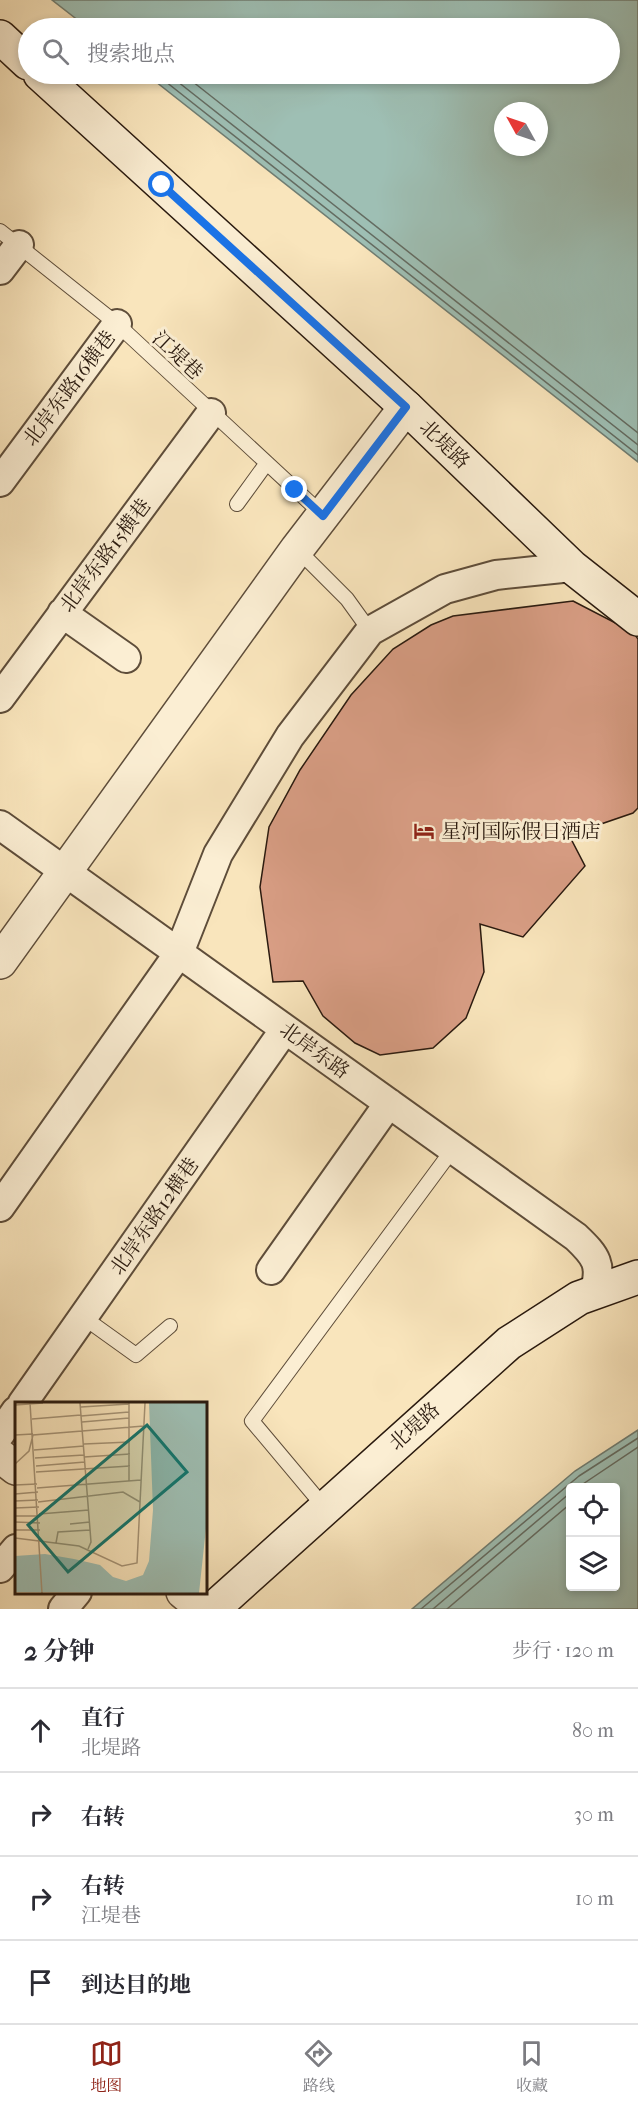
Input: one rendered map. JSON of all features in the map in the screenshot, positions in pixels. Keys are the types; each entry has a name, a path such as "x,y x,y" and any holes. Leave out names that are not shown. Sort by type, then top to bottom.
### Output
{"main road":[{"path":"0,38 18,54"},
{"name":"北堤路","path":"51,84 406,407 572,567 638,619"},
{"path":"0,962 297,549 406,407"},
{"name":"北堤路","path":"213,1609 502,1349 549,1316 594,1293 638,1275"},
{"path":"184,1594 204,1609"}],"street":[{"path":"0,270 9,238"},
{"name":"北岸东路16横巷","path":"0,482 117,324"},
{"name":"北岸东路15横巷","path":"0,698 211,413"},
{"path":"0,1207 179,953 218,854 290,736 370,631 445,589 496,575 572,567"},
{"path":"62,613 126,658"},
{"name":"北岸东路","path":"0,825 557,1222 594,1255"},
{"name":"北岸东路12横巷","path":"23,1402 285,1029"},
{"path":"271,1270 389,1103"},
{"path":"594,1255 638,1275"},
{"path":"594,1255 600,1275 594,1293"},
{"path":"4,1456 15,1415"},
{"path":"0,1568 15,1550"},
{"path":"63,1609 76,1594"}],"lane":[{"name":"江堤巷","path":"9,238 117,324 323,516"},
{"path":"237,504 266,464"},
{"path":"297,549 347,599 370,631"},
{"path":"325,1508 252,1421 453,1149"},
{"path":"83,1317 136,1355 170,1326"}],"water":[{"path":"52,0 638,0 638,462 159,84 620,84 620,18 75,18"},
{"path":"638,1430 638,1609 412,1609 575,1471"}],"building":[{"name":"星河国际假日酒店","path":"573,601 633,632 638,639 638,808 633,813 569,835 585,866 523,937 480,924 484,972 466,1018 433,1048 380,1055 355,1043 323,1016 303,981 273,982 260,887 269,827 300,770 351,695 393,649 431,625 453,616"}],"place":[{"name":"星河国际假日酒店","path":"424,831"}],"route":[{"path":"162,185 406,407 323,516 295,490"}]}
